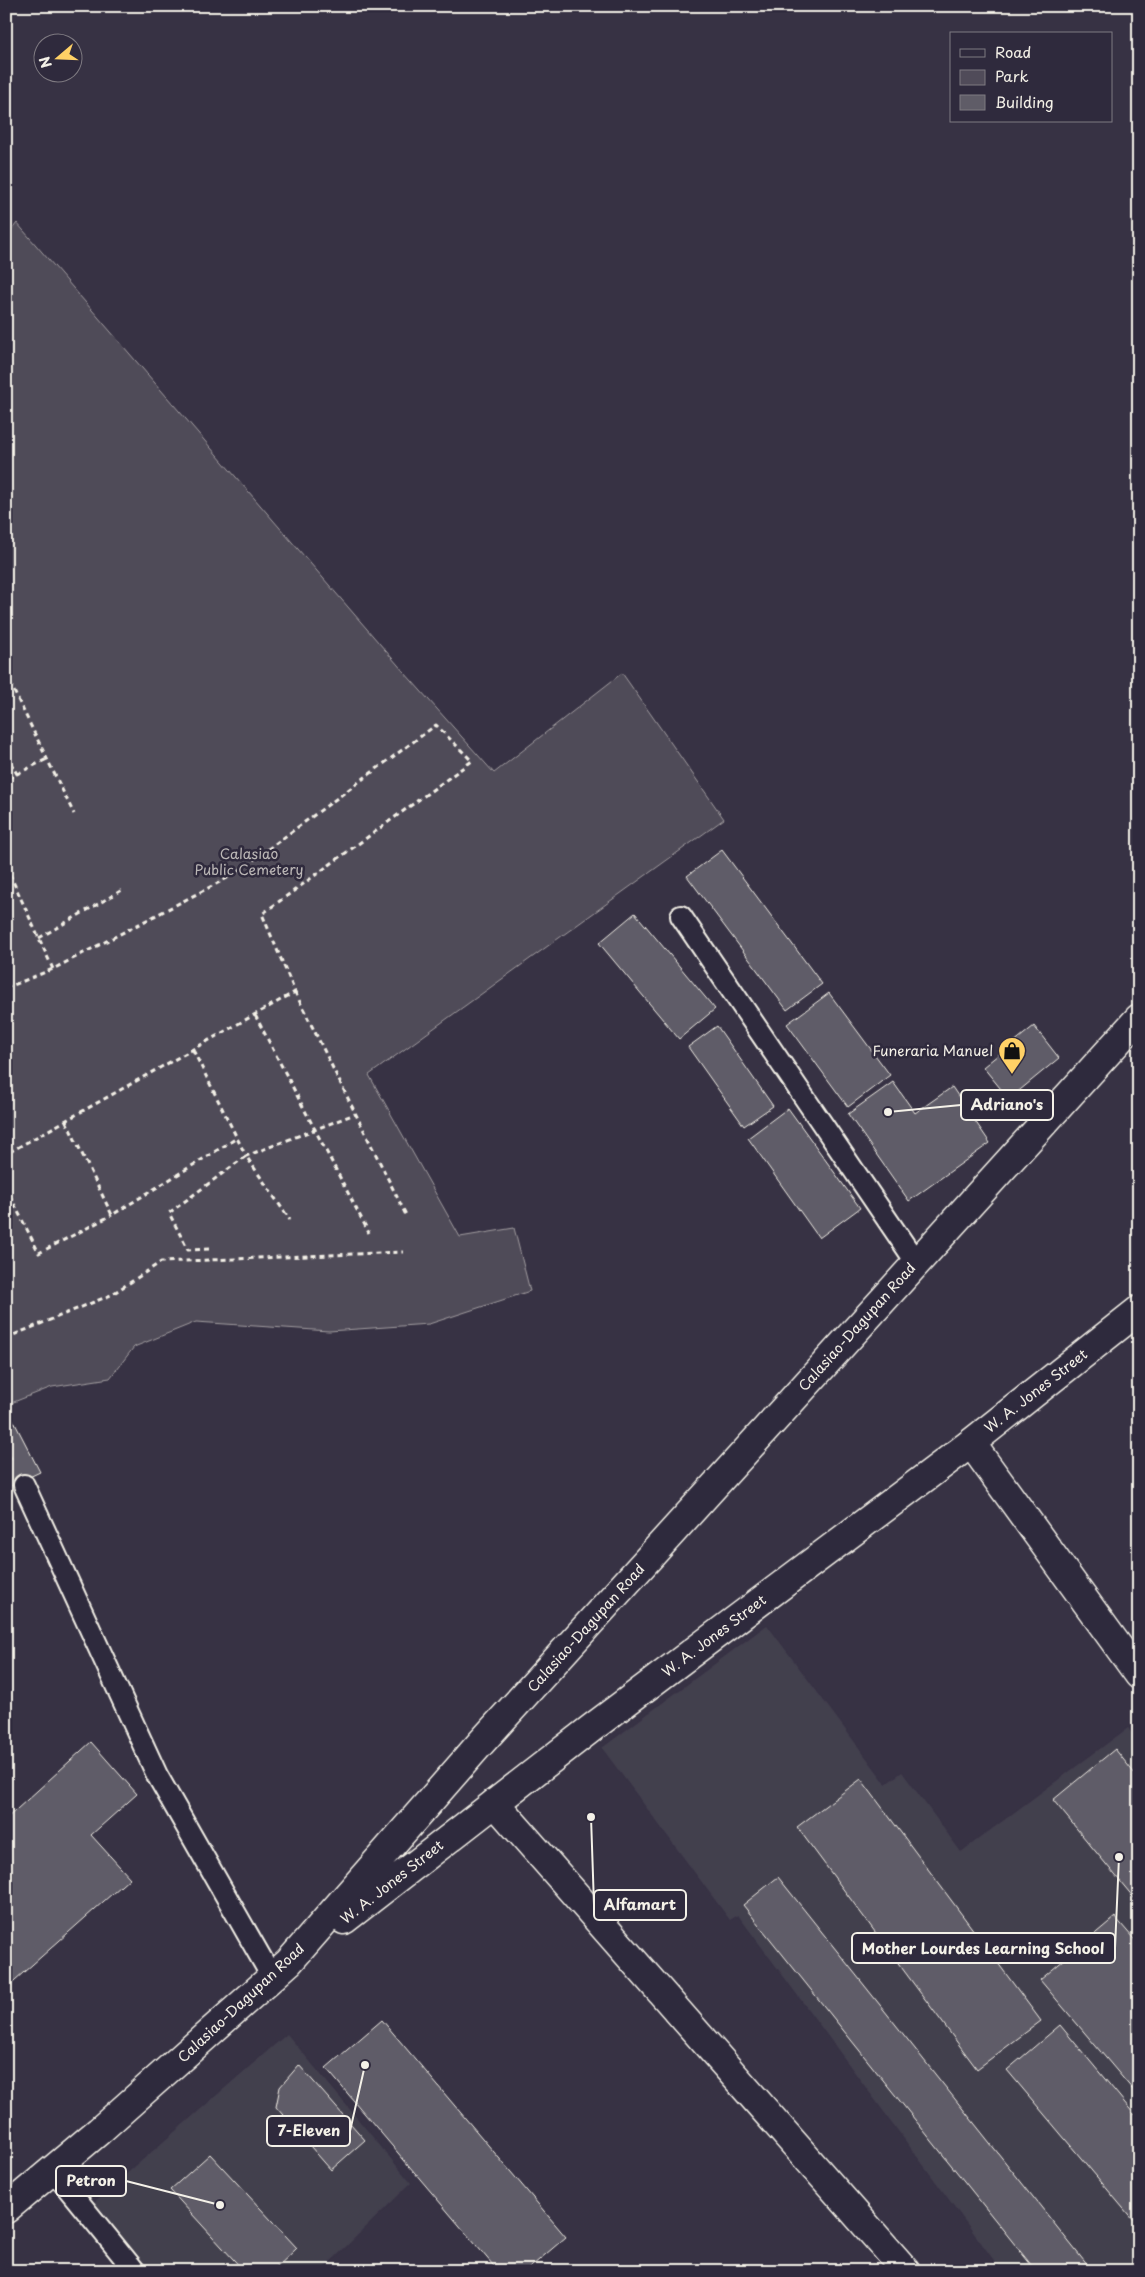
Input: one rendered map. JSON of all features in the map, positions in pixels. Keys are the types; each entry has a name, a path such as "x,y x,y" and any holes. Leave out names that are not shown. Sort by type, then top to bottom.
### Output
{"main road":[{"name":"Calasiao-Dagupan Road","path":"6,2209 99,2131 281,1970 480,1744 1139,1018"},
{"name":"W. A. Jones Street","path":"281,1970 495,1803 970,1443 1139,1310"},
{"path":"970,1443 1139,1675"},
{"path":"495,1803 906,2271"}],"lane":[{"path":"681,916 916,1262"},
{"path":"24,1484 157,1775 281,1970"},
{"path":"52,2169 135,2271"}],"path":[{"path":"6,675 74,814"},
{"path":"6,988 53,969 233,875 436,725 472,761 262,914 295,992 407,1218"},
{"path":"6,755 17,774"},
{"path":"6,778 47,759"},
{"path":"6,866 53,969"},
{"path":"39,938 124,889"},
{"path":"6,1154 295,992"},
{"path":"255,1015 369,1233"},
{"path":"193,1050 246,1156 290,1220"},
{"path":"209,1250 188,1250 169,1213 246,1156 355,1114"},
{"path":"66,1121 112,1215"},
{"path":"6,1188 39,1253 112,1215 237,1138"},
{"path":"6,1338 112,1294 160,1262 403,1252"}],"shaded area":[{"path":"767,1625 886,1784 902,1772 961,1852 1128,1728 1139,1743 1139,2271 1002,2271 738,1915 730,1920 602,1748"},
{"path":"287,2034 411,2183 321,2271 146,2271 92,2204"}],"green space":[{"name":"Calasiao Public Cemetery","path":"17,223 404,672 494,773 622,673 724,819 369,1075 460,1237 514,1228 530,1291 429,1324 329,1331 196,1322 134,1347 110,1378 52,1387 6,1405 6,237"}],"building":[{"path":"722,850 822,984 787,1010 687,876"},
{"path":"635,913 715,1009 679,1039 599,943"},
{"path":"829,993 890,1075 848,1107 787,1024"},
{"path":"717,1026 773,1106 744,1126 688,1047"},
{"path":"1034,1026 1059,1058 1009,1099 983,1067"},
{"path":"893,1082 915,1113 952,1087 990,1143 909,1201 848,1114"},
{"path":"788,1108 860,1208 819,1238 748,1138"},
{"path":"6,1406 40,1472 6,1488"},
{"path":"91,1742 137,1794 91,1835 130,1878 6,1988 6,1819"},
{"path":"1115,1749 1139,1779 1139,1904 1053,1800"},
{"path":"861,1779 1041,2021 977,2069 797,1827"},
{"path":"778,1877 1092,2271 1036,2271 743,1905"},
{"path":"1115,1917 1139,1945 1139,2097 1040,1980"},
{"path":"382,2020 566,2237 526,2271 498,2271 326,2068"},
{"path":"1060,2025 1139,2120 1139,2227 1007,2070"},
{"path":"299,2065 365,2140 331,2170 276,2107 280,2087"},
{"path":"210,2154 297,2248 273,2271 244,2271 170,2190"}],"place":[{"name":"Funeraria Manuel","path":"1012,1075"},
{"name":"Adriano's","path":"888,1112"},
{"name":"Alfamart","path":"591,1817"},
{"name":"Mother Lourdes Learning School","path":"1119,1857"},
{"name":"7-Eleven","path":"365,2065"},
{"name":"Petron","path":"220,2205"}]}
